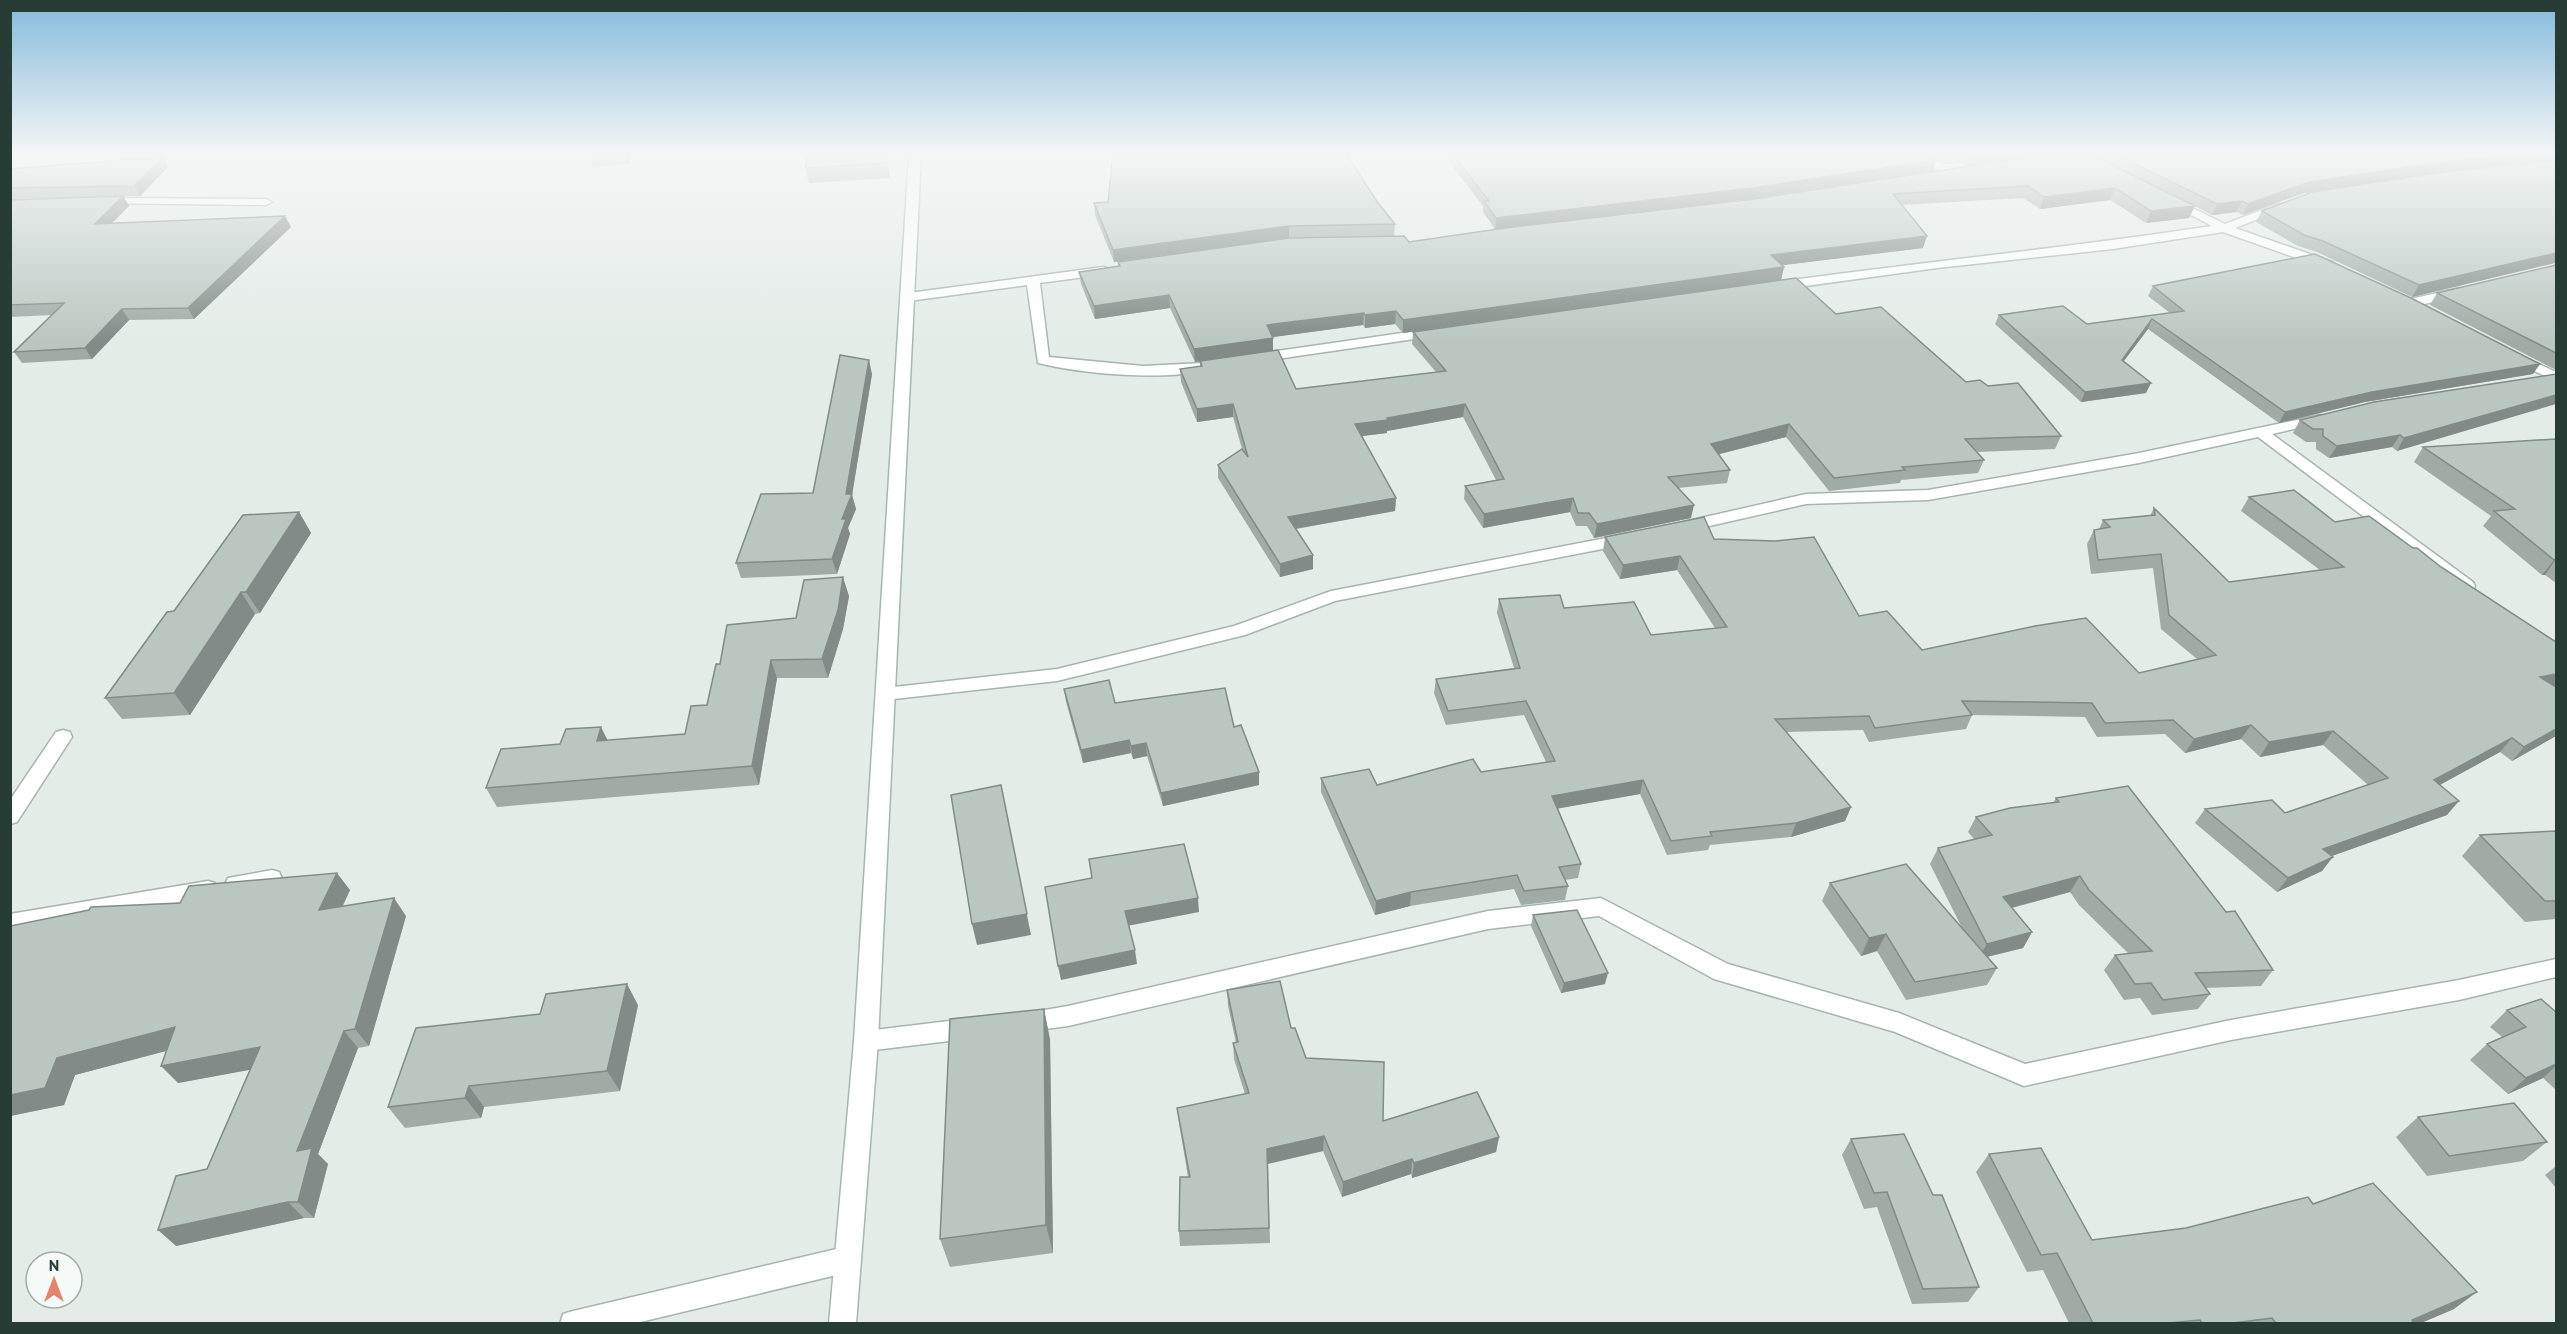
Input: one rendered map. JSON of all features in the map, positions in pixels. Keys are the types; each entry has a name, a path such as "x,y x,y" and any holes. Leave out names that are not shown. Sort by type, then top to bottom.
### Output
{"street":[{"path":"842,1323 845,1260 866,1041 912,217"},
{"path":"2203,217 2224,228 2312,257 2341,271"},
{"path":"1762,288 1937,264 2113,245 2224,228 2253,217"},
{"path":"909,297 1111,270"},
{"path":"1033,280 1043,360 1116,371 1183,370 1218,364"},
{"path":"2431,313 2406,300 2467,290"},
{"path":"1241,361 1446,331"},
{"path":"2502,350 2555,378"},
{"path":"2530,381 2555,378"},
{"path":"1668,530 1806,499 1928,495 2139,458 2262,433 2331,416"},
{"path":"2262,433 2477,594"},
{"path":"885,694 1057,675 1239,631 1331,596 1645,535"},
{"path":"10,817 63,737"},
{"path":"10,923 272,878"},
{"path":"866,1041 1068,1016 1488,920 1601,907 1722,972 1899,1023 2024,1075 2231,1030 2459,990 2556,968"},
{"path":"573,1323 845,1260"}],"building":[{"path":"10,217 102,217 95,224 284,217 188,308 122,309 85,348 14,352 64,303 10,305"},
{"path":"1100,217 1390,217 1395,224 1289,226 1113,250"},
{"path":"1597,217 1912,217 1927,236 1771,255 1784,267 1403,320 1396,311 1267,325 1273,338 1194,349 1169,295 1094,306 1079,272 1120,266 1118,262 1289,238 1404,236 1409,242"},
{"path":"2273,217 2556,217 2556,253 2419,285 2323,241 2304,235"},
{"path":"2315,254 2411,298 2540,364 2372,392 2285,412 2152,319 2122,360 2151,383 2085,392 1999,315 2063,306 2087,324 2184,311 2153,286"},
{"path":"2556,265 2556,353 2437,293"},
{"path":"1796,278 1836,314 1881,307 1966,382 1980,380 1988,386 2018,383 2061,436 1965,439 1984,460 1902,467 1905,470 1834,478 1789,424 1711,444 1730,470 1668,477 1694,505 1597,524 1589,513 1578,513 1573,498 1484,514 1465,486 1504,479 1465,404 1387,418 1388,420 1355,424 1396,498 1288,517 1313,555 1280,564 1218,465 1242,449 1248,457 1233,404 1197,409 1180,369 1202,366 1200,361 1278,350 1296,389 1446,371 1413,332"},
{"path":"840,355 869,360 846,494 852,494 842,519 846,519 832,559 736,563 761,494 813,493"},
{"path":"2556,374 2556,395 2404,438 2400,435 2337,446 2323,436 2323,429 2313,429 2300,420 2374,402"},
{"path":"2556,439 2556,559 2554,560 2494,511 2515,509 2423,447"},
{"path":"2294,490 2335,522 2369,516 2441,567 2556,642 2556,674 2540,677 2556,687 2556,729 2524,747 2512,738 2434,780 2459,801 2323,849 2333,857 2288,878 2205,809 2272,800 2285,813 2388,778 2333,731 2269,742 2251,725 2194,739 2173,720 2105,723 2092,703 1962,701 1972,715 1875,728 1869,716 1775,719 1851,807 1796,823 1710,832 1712,836 1671,841 1643,780 1552,796 1581,864 1559,867 1568,886 1524,891 1517,875 1411,892 1376,901 1321,778 1369,769 1377,785 1473,759 1481,772 1555,761 1526,701 1448,711 1436,679 1520,668 1499,599 1560,595 1564,608 1634,602 1651,635 1727,627 1680,556 1623,565 1605,537 1704,517 1714,539 1775,541 1814,537 1859,616 1887,611 1922,650 2035,626 2086,618 2139,673 2216,655 2169,615 2161,554 2098,560 2094,530 2110,527 2103,520 2155,515 2154,508 2229,582 2344,567 2249,497"},
{"path":"299,512 246,592 241,592 174,693 105,698 167,612 174,611 243,515"},
{"path":"843,577 838,610 822,659 771,660 752,766 486,788 501,749 560,744 566,729 601,727 597,741 685,734 691,706 707,705 716,664 720,664 727,625 796,618 804,580"},
{"path":"1109,680 1115,703 1225,688 1234,727 1241,725 1259,772 1161,793 1146,743 1131,746 1129,740 1081,750 1064,689"},
{"path":"1001,785 1027,914 972,924 951,795"},
{"path":"2128,786 2226,912 2235,911 2273,970 2195,973 2210,994 2163,1000 2151,983 2135,984 2115,955 2152,951 2089,890 2080,876 2003,897 2032,932 1987,944 1938,848 1992,835 1976,817 2010,808 2059,802 2056,798"},
{"path":"2556,831 2556,901 2545,901 2480,835"},
{"path":"1184,844 1198,898 1125,911 1135,950 1058,966 1045,887 1092,878 1089,859"},
{"path":"1906,864 1997,968 1915,982 1886,934 1869,938 1830,883"},
{"path":"337,873 319,910 394,898 355,1029 344,1031 297,1151 312,1148 298,1202 288,1202 158,1230 176,1176 207,1169 260,1047 161,1066 175,1027 57,1058 45,1088 10,1095 10,926 89,910 91,907 180,903 189,886"},
{"path":"1577,910 1608,973 1564,983 1533,915"},
{"path":"1280,981 1291,1028 1295,1028 1306,1058 1384,1062 1383,1121 1477,1092 1499,1137 1414,1163 1412,1159 1343,1182 1324,1136 1267,1149 1269,1228 1179,1231 1180,1177 1190,1177 1177,1108 1249,1093 1233,1043 1238,1042 1227,990"},
{"path":"627,984 607,1071 469,1086 465,1098 388,1107 416,1028 540,1014 546,994"},
{"path":"2541,999 2556,1012 2556,1064 2526,1078 2487,1044 2526,1027 2507,1010"},
{"path":"1044,1009 1046,1225 940,1239 950,1019"},
{"path":"2514,1103 2547,1142 2449,1156 2418,1117"},
{"path":"1904,1134 1933,1195 1942,1195 1979,1287 1923,1289 1887,1192 1874,1193 1851,1139"},
{"path":"2041,1148 2092,1240 2186,1228 2308,1197 2313,1204 2373,1183 2477,1292 2412,1320 2414,1323 2276,1323 2272,1318 2233,1323 2202,1323 2200,1320 2169,1323 2093,1323 2057,1253 2041,1255 1989,1154"}]}
